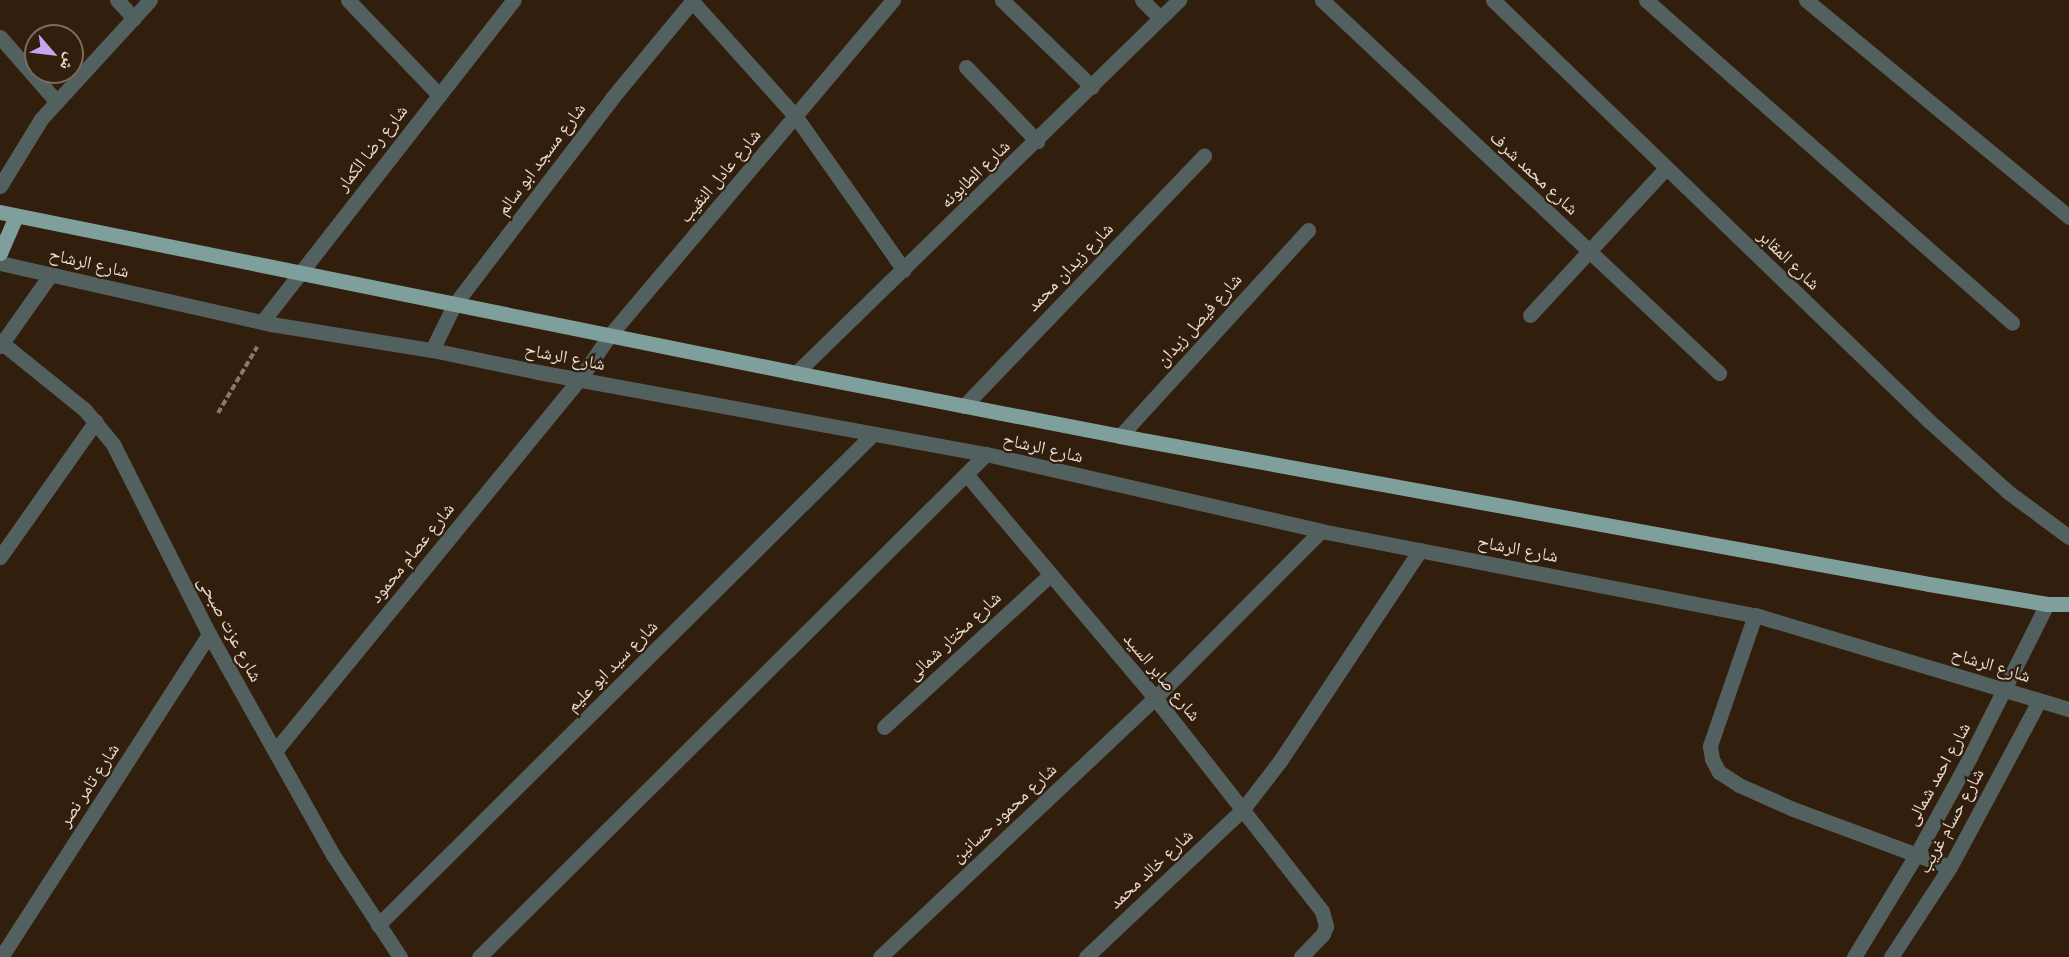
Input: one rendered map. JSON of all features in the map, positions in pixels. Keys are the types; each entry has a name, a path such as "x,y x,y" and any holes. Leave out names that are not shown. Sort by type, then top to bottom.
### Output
{"main road":[{"name":"شارع الرشاح","path":"0,212 796,374 1120,436 2048,604 2069,604"},
{"path":"0,253 16,216"}],"street":[{"path":"117,0 134,18"},
{"path":"0,186 29,137 57,102 150,0"},
{"path":"348,0 439,95"},
{"name":"شارع رضا الكمار","path":"266,323 298,273 514,0"},
{"path":"692,0 796,117 904,270"},
{"name":"شارع مسجد ابو سالم","path":"432,350 454,305 612,98 692,0"},
{"name":"شارع عادل النقيب","path":"579,380 609,336 893,0"},
{"path":"1002,0 1092,87"},
{"path":"1142,0 1160,18"},
{"name":"شارع الطابونه","path":"796,374 1179,0"},
{"name":"شارع محمد شرف","path":"1322,0 1719,373"},
{"name":"شارع المقابر","path":"1493,0 1929,421 2008,492 2069,537"},
{"path":"1646,0 2013,324"},
{"path":"1806,0 2069,217"},
{"path":"0,37 57,102"},
{"path":"966,67 1037,141"},
{"name":"شارع زيدان محمد","path":"964,406 1204,156"},
{"path":"1530,315 1666,168"},
{"name":"شارع فيصل زيدان","path":"1120,436 1308,230"},
{"name":"شارع الرشاح","path":"0,263 266,323 432,350 579,380 986,454 1321,531 1755,615 2069,709"},
{"path":"1,345 51,274"},
{"name":"شارع عزت صبحى","path":"1,345 96,421 120,457 209,634 333,855 400,957"},
{"name":"شارع عصام محمود","path":"275,751 579,380"},
{"path":"0,557 96,421"},
{"name":"شارع سيد ابو عليم","path":"378,925 873,434"},
{"path":"479,957 986,454"},
{"name":"شارع صابر السيد","path":"966,474 1155,698 1322,911 1326,926 1323,934 1301,957"},
{"name":"شارع محمود حسانين","path":"880,957 1155,698 1321,531"},
{"name":"شارع خالد محمد","path":"1086,957 1243,809 1280,761 1420,550"},
{"name":"شارع مختار شمالى","path":"884,727 1050,574"},
{"name":"شارع احمد شمالى","path":"1854,957 1916,855 2006,689 2048,604"},
{"path":"1755,615 1710,746 1712,759 1719,772 1739,785 1793,809 1950,867"},
{"name":"شارع تامر نصر","path":"1,957 209,634"},
{"name":"شارع حسام غريب","path":"1891,957 1950,867 2039,700"}],"path":[{"path":"218,413 266,323"}]}
